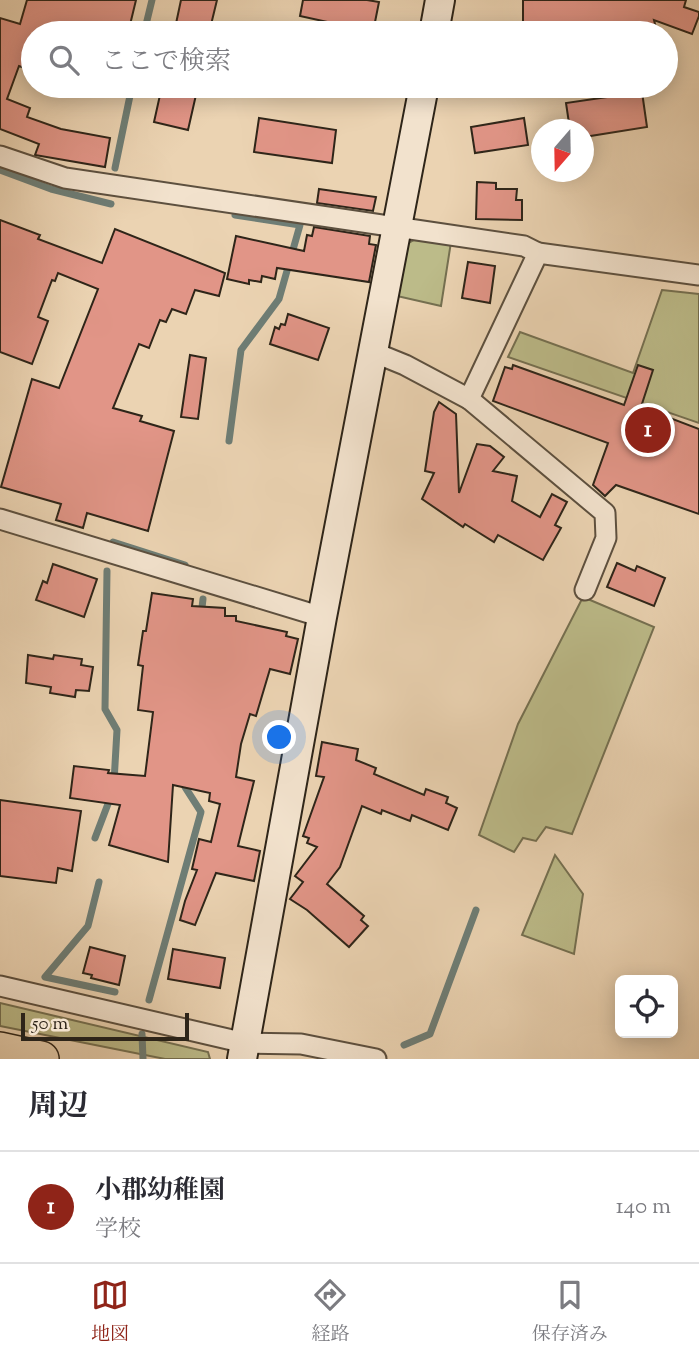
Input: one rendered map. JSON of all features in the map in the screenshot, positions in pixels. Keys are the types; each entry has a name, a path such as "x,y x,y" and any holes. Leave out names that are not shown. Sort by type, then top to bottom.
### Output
{"highway":[{"path":"0,1050 41,1059"}],"street":[{"path":"436,21 440,0"},
{"path":"244,1051 322,617 422,98"},
{"path":"0,156 65,178 398,226 524,246 538,253 699,275"},
{"path":"469,399 538,253"},
{"path":"373,352 405,365 469,399 605,513 606,538 585,590"},
{"path":"0,519 322,617"},
{"path":"0,986 244,1051 300,1044 376,1059"}],"shaded area":[{"path":"421,236 451,242 441,306 397,296 407,244"},
{"path":"662,290 699,294 699,423 508,357 520,332 633,373"},
{"path":"583,597 654,627 572,834 546,827 536,841 523,838 514,852 479,835 518,724"},
{"path":"555,855 583,894 574,954 522,935"},
{"path":"0,1003 208,1052 210,1059 165,1059 0,1026"}],"building":[{"path":"27,0 136,0 131,21 21,21 21,67 19,66 7,99 30,108 27,117 61,129 110,138 105,167 35,155 39,144 0,129 0,18 20,24"},
{"path":"181,0 217,0 212,21 177,21"},
{"path":"303,0 379,2 375,21 323,21 300,16"},
{"path":"523,0 686,0 684,7 699,12 692,34 678,29 678,21 523,21"},
{"path":"159,98 195,98 188,130 154,122"},
{"path":"601,98 643,98 647,127 594,135 594,119 568,119 566,103"},
{"path":"259,118 336,130 332,163 254,152"},
{"path":"524,118 528,145 475,153 471,127"},
{"path":"477,182 496,183 496,189 517,189 516,200 522,200 522,220 476,219"},
{"path":"319,189 376,197 373,211 317,203"},
{"path":"0,220 40,235 38,239 102,263 115,229 225,273 219,296 195,290 186,314 172,309 166,322 160,320 149,348 139,344 113,408 142,416 140,421 174,431 148,531 87,513 83,528 56,520 61,504 1,487 32,379 59,388 98,289 58,273 55,281 52,280 38,317 48,321 32,364 0,352"},
{"path":"314,227 370,236 369,244 376,245 369,282 277,268 275,279 262,276 261,282 249,280 249,284 227,279 236,236 304,251 307,235 312,236"},
{"path":"468,262 495,266 490,303 462,298"},
{"path":"288,314 329,328 318,360 270,344 275,327 279,329 281,324 285,325"},
{"path":"190,355 206,358 198,419 181,417"},
{"path":"513,365 624,405 638,365 653,370 641,407 699,429 699,514 616,485 605,496 593,485 608,443 493,401 505,367 512,369"},
{"path":"439,402 456,414 459,493 477,444 490,446 504,457 493,471 517,476 512,501 540,517 552,494 567,502 555,525 561,528 543,560 498,535 494,542 465,524 463,527 422,499 434,473 425,471 434,412"},
{"path":"617,563 635,571 637,566 665,578 654,606 607,587"},
{"path":"53,564 97,579 84,617 36,600 43,581 47,583"},
{"path":"152,593 193,599 192,606 225,608 225,616 236,616 236,621 287,632 286,636 298,639 290,674 270,669 256,716 250,714 241,744 236,777 254,781 238,846 260,851 254,881 216,873 195,925 180,920 197,870 192,869 199,839 211,842 220,804 209,801 210,793 173,785 168,862 109,845 120,805 70,798 74,766 109,770 108,773 145,776 153,712 138,710 143,666 138,665"},
{"path":"28,655 53,659 54,655 82,659 81,665 93,667 89,691 76,690 75,697 50,693 51,687 26,683"},
{"path":"322,742 358,749 356,760 376,768 374,774 424,795 426,789 448,797 446,803 457,808 448,830 412,815 410,821 382,810 381,814 362,806 340,867 327,884 364,916 361,920 368,926 349,947 307,910 290,899 303,882 295,876 317,847 307,843 309,838 303,836 324,777 316,776"},
{"path":"0,800 81,811 72,871 58,868 56,883 0,876"},
{"path":"90,947 125,956 119,985 91,978 92,975 83,973"},
{"path":"173,949 225,958 220,988 168,979"}],"waterway":[{"path":"147,21 152,0"},
{"path":"115,168 130,98"},
{"path":"0,170 51,189 111,204"},
{"path":"229,441 241,350 279,299 300,225 235,215"},
{"path":"113,542 185,565"},
{"path":"107,571 105,709 117,730 114,782"},
{"path":"201,616 203,599"},
{"path":"149,1000 201,812 185,787 185,781"},
{"path":"95,838 111,796"},
{"path":"99,882 88,926 45,977 115,992"},
{"path":"404,1045 430,1034 476,910"},
{"path":"142,1034 143,1059"}],"place":[{"name":"小郡幼稚園","path":"648,430"}]}
